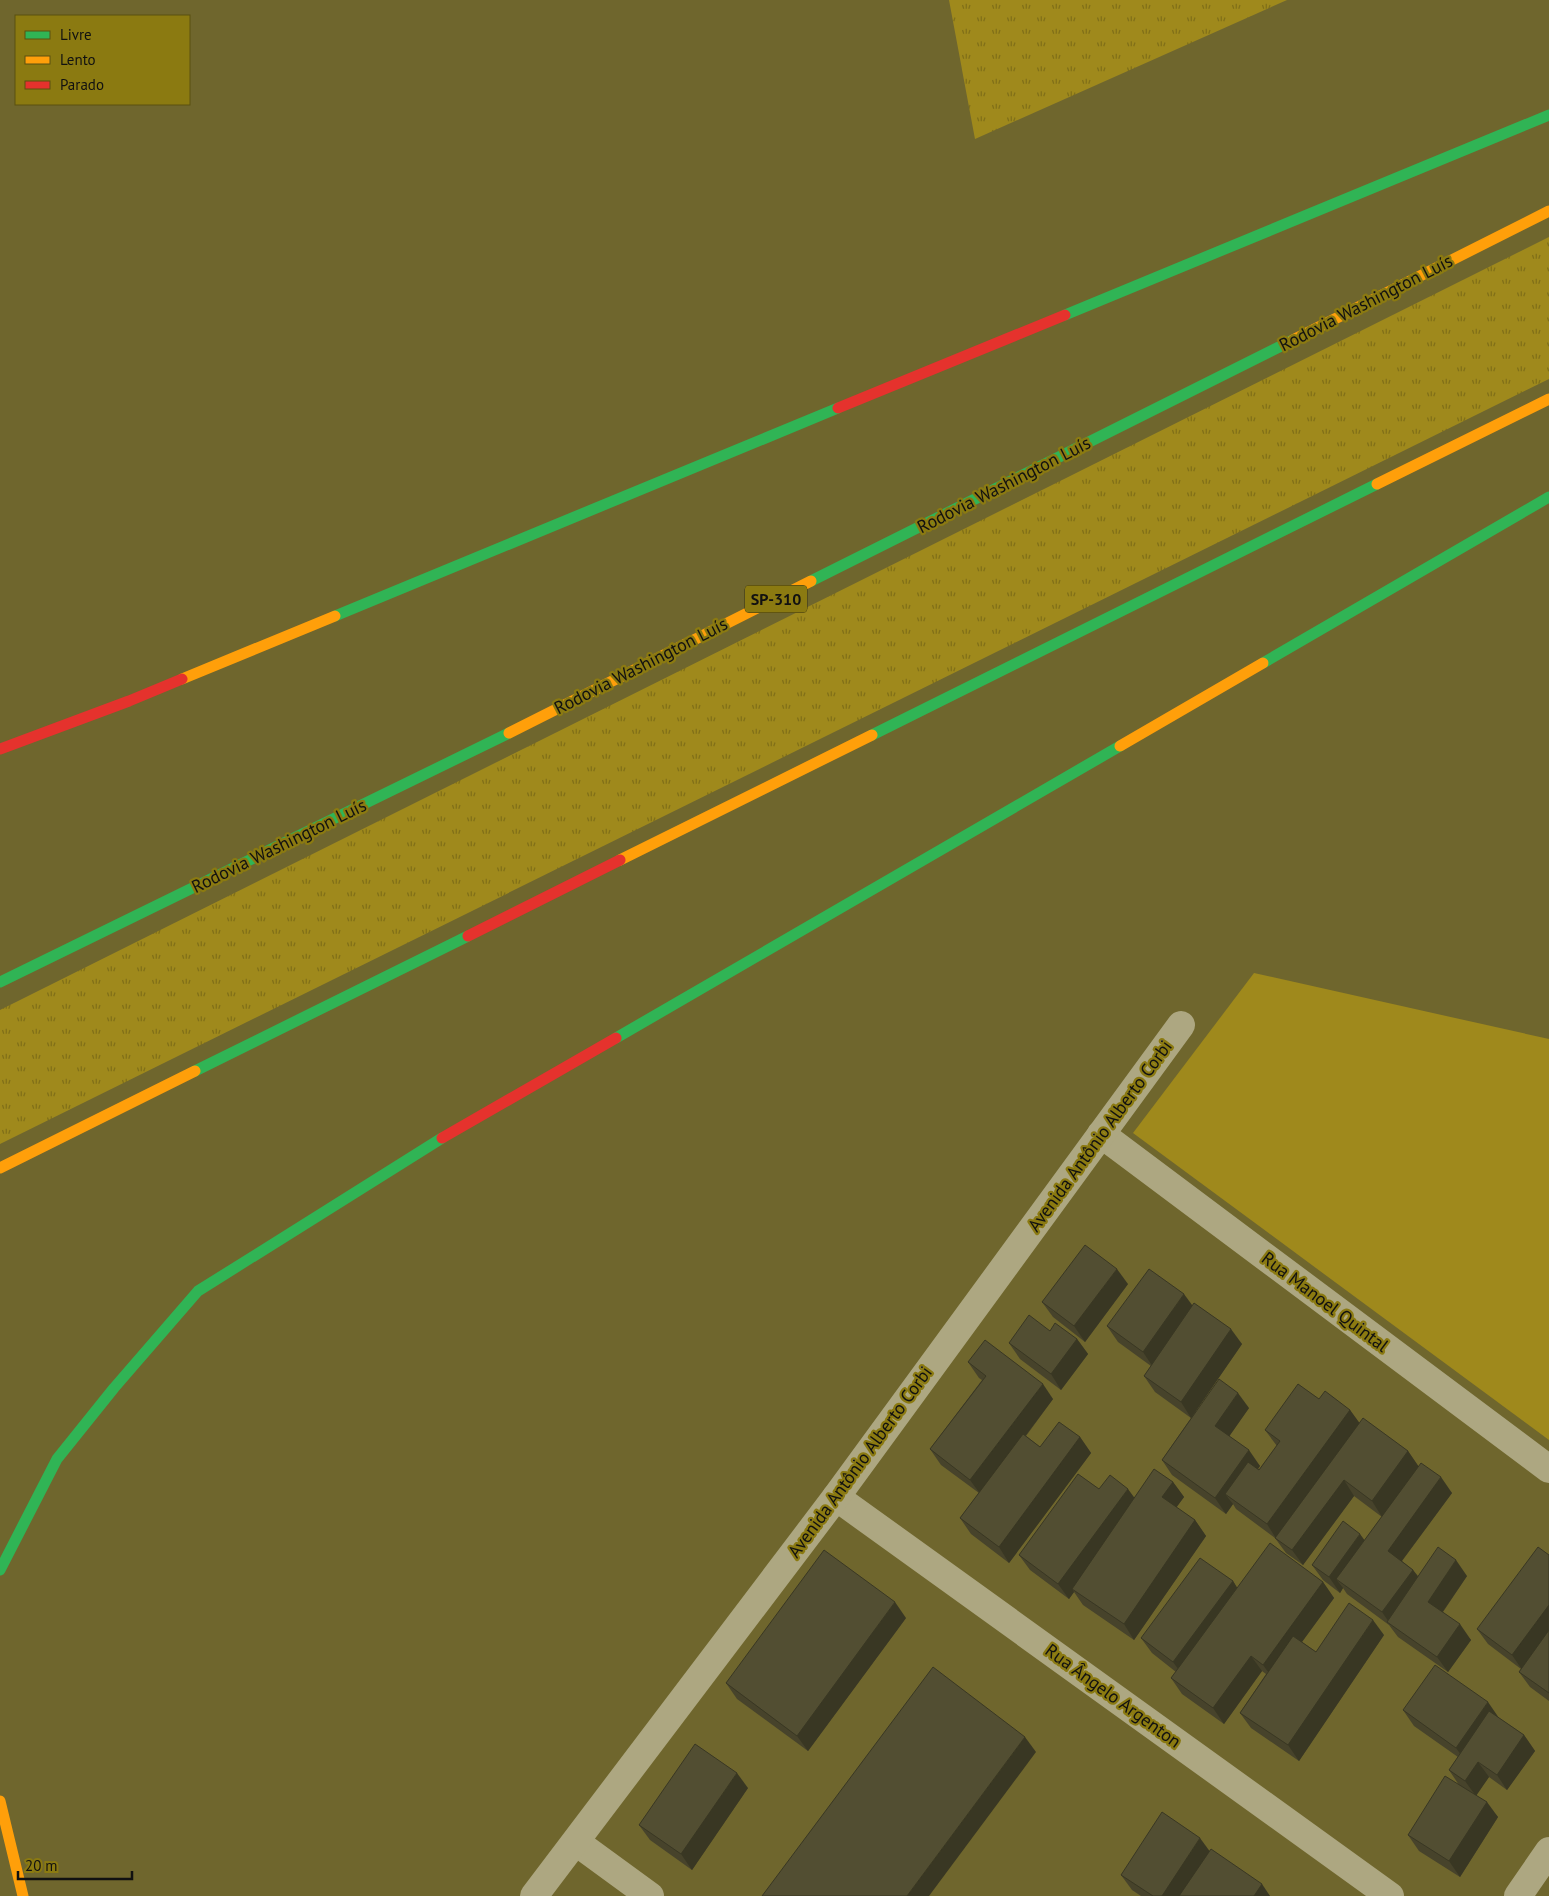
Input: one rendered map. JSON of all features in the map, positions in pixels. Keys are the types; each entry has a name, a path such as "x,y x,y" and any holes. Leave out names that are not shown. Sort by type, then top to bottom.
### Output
{"main road":[{"path":"0,749 138,697 1549,115"},
{"name":"Rodovia Washington Luís","path":"0,982 419,778 1549,211"},
{"path":"0,1168 1549,400"},
{"path":"0,1570 57,1459 114,1388 198,1291 429,1146 1549,497"},
{"path":"0,1801 23,1896"}],"street":[{"name":"Avenida Antônio Alberto Corbi","path":"534,1896 836,1496 1181,1025"},
{"name":"Rua Manoel Quintal","path":"1101,1134 1549,1469"},
{"name":"Rua Ângelo Argenton","path":"836,1496 1390,1896"},
{"path":"576,1842 650,1896"},
{"path":"1518,1896 1549,1851"}],"green space":[{"path":"949,0 1287,0 975,139"},
{"path":"1549,237 1549,379 0,1144 0,1010"},
{"path":"1254,973 1549,1039 1549,1440 1133,1133"}],"building":[{"path":"1085,1245 1117,1269 1074,1326 1042,1302"},
{"path":"1149,1269 1184,1294 1143,1352 1107,1326"},
{"path":"1194,1303 1231,1329 1181,1402 1144,1376"},
{"path":"1029,1315 1050,1331 1055,1323 1077,1339 1051,1374 1009,1343"},
{"path":"985,1340 1043,1384 970,1480 930,1449 986,1376 968,1362"},
{"path":"1219,1379 1238,1393 1215,1426 1249,1450 1215,1498 1162,1460"},
{"path":"1298,1384 1319,1399 1325,1391 1350,1410 1267,1524 1225,1494 1248,1462 1259,1470 1280,1441 1265,1430"},
{"path":"1363,1418 1408,1451 1372,1501 1344,1480 1292,1550 1275,1538"},
{"path":"1059,1422 1080,1437 999,1547 960,1518 1023,1434 1040,1447"},
{"path":"1421,1463 1441,1477 1388,1551 1413,1570 1382,1612 1336,1579"},
{"path":"1154,1469 1173,1482 1162,1497 1195,1520 1124,1624 1072,1589"},
{"path":"1078,1474 1099,1489 1110,1475 1128,1489 1058,1584 1019,1555"},
{"path":"1343,1521 1360,1534 1329,1577 1312,1565"},
{"path":"1270,1543 1323,1582 1263,1665 1251,1656 1213,1708 1171,1678"},
{"path":"1438,1547 1456,1560 1428,1602 1460,1624 1437,1657 1387,1622"},
{"path":"1538,1547 1549,1555 1549,1605 1512,1655 1477,1629"},
{"path":"824,1550 895,1602 797,1736 726,1683"},
{"path":"1200,1558 1233,1581 1173,1662 1141,1638"},
{"path":"1349,1603 1373,1620 1288,1745 1240,1713 1293,1636 1316,1652"},
{"path":"1549,1630 1549,1693 1519,1672"},
{"path":"1435,1665 1488,1702 1456,1748 1403,1710"},
{"path":"933,1667 1025,1737 907,1896 762,1896"},
{"path":"1489,1711 1524,1735 1497,1775 1478,1762 1465,1781 1449,1770"},
{"path":"695,1744 737,1773 681,1854 639,1825"},
{"path":"1445,1776 1487,1802 1449,1861 1408,1835"},
{"path":"1162,1812 1200,1838 1162,1896 1153,1896 1121,1875"},
{"path":"1211,1849 1262,1884 1254,1896 1179,1896"}],"traffic: fast":[{"path":"1065,315 1549,115"},
{"path":"811,581 1293,340"},
{"path":"335,616 838,408"},
{"path":"872,735 1377,484"},
{"path":"1263,663 1549,497"},
{"path":"0,982 509,733"},
{"path":"616,1038 1120,746"},
{"path":"195,1071 468,936"},
{"path":"0,1570 57,1459 114,1388 198,1291 442,1138"}],"traffic: slow":[{"path":"1293,340 1549,211"},
{"path":"1377,484 1549,399"},
{"path":"509,733 811,581"},
{"path":"182,679 335,616"},
{"path":"1120,746 1263,663"},
{"path":"620,860 872,735"},
{"path":"0,1168 195,1071"},
{"path":"0,1801 23,1896"}],"traffic: jam":[{"path":"838,408 1065,315"},
{"path":"0,749 129,701 182,679"},
{"path":"468,936 620,860"},
{"path":"442,1138 616,1038"}]}
